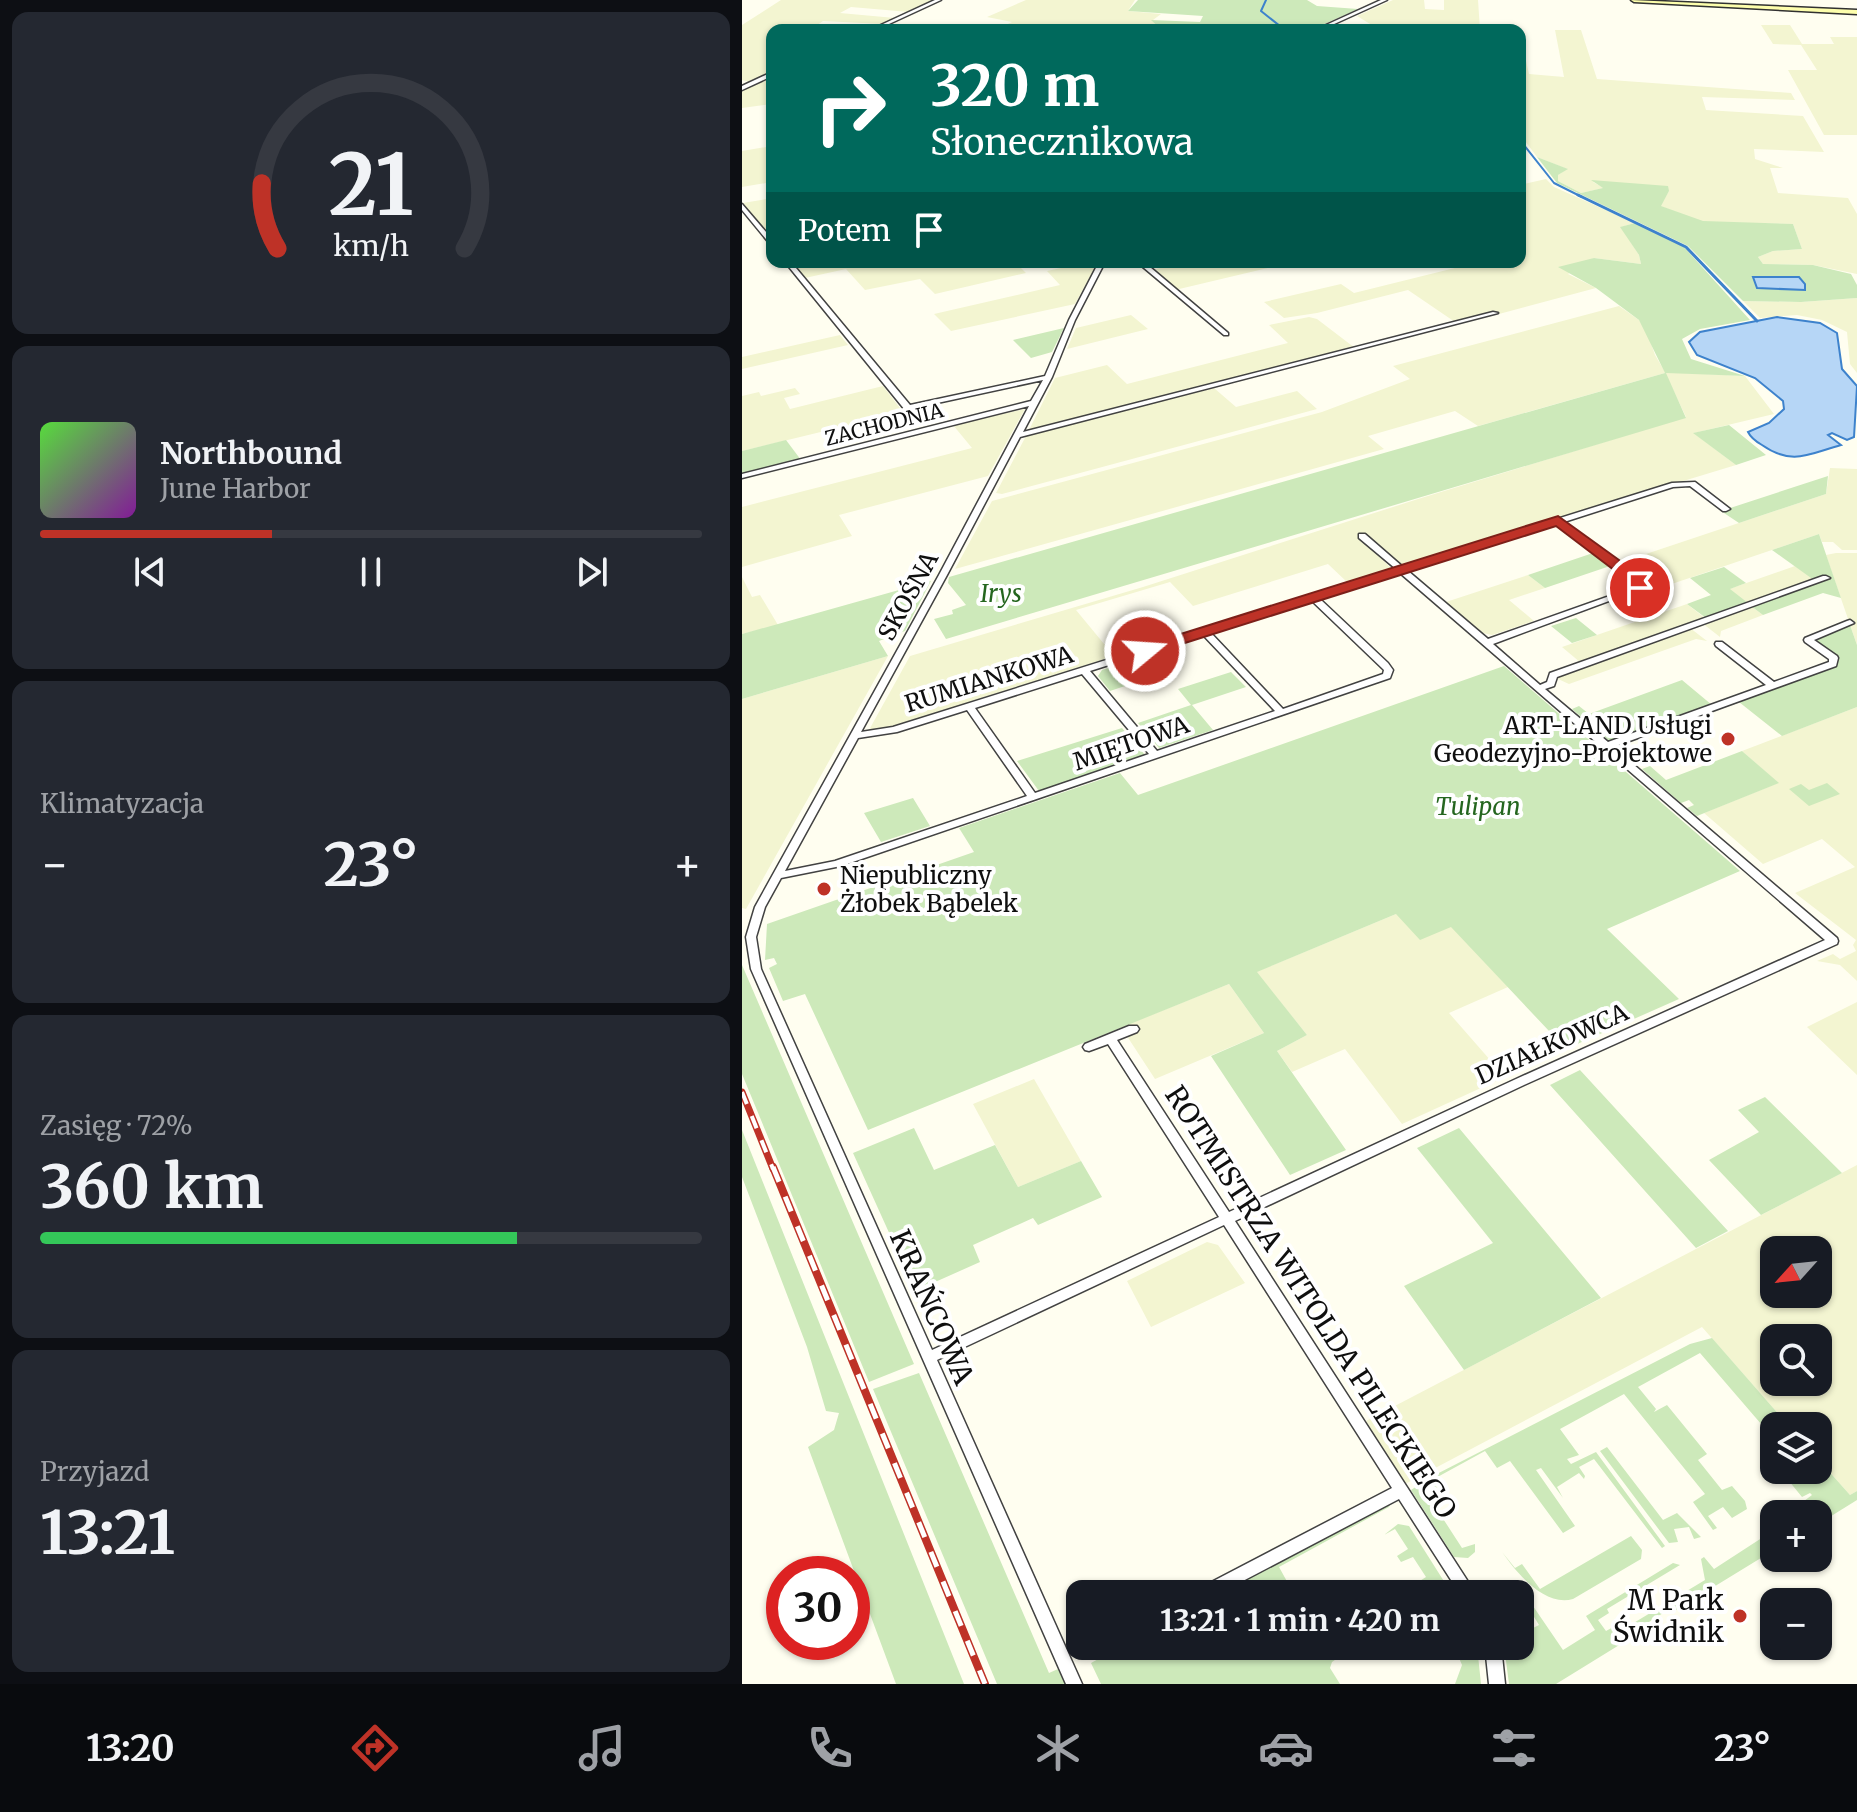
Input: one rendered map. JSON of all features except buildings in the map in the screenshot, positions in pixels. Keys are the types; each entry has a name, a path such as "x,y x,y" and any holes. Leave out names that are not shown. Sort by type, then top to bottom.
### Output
{"street":[{"path":"885,24 939,0"},
{"path":"1331,24 1385,0"},
{"path":"1634,0 1857,12"},
{"path":"742,88 766,77"},
{"path":"742,206 766,236"},
{"path":"793,268 908,408 1048,377"},
{"name":"SKOŚNA","path":"751,948 760,907 1018,435 1099,268"},
{"path":"1147,268 1226,334"},
{"path":"1018,435 1495,313"},
{"name":"ZACHODNIA","path":"742,476 1034,403"},
{"name":"RUMIANKOWA","path":"855,736 880,734 1683,483 1692,484 1726,509"},
{"path":"1362,536 1486,643 1640,588 1638,581 1558,521"},
{"path":"1539,688 1551,684 1553,675 1826,578"},
{"name":"MIĘTOWA","path":"780,875 837,864 1378,680 1389,673 1385,665 1313,597"},
{"path":"1606,746 1833,664 1834,658 1808,640 1850,623"},
{"path":"1205,632 1282,713"},
{"name":"DZIAŁKOWCA","path":"928,1358 1520,1082 1833,941 1486,643"},
{"path":"1719,644 1773,686"},
{"path":"1084,670 1156,756"},
{"path":"969,706 1033,798"},
{"name":"KRAŃCOWA","path":"751,948 756,969 1074,1684"},
{"path":"1089,1047 1133,1029"},
{"name":"ROTMISTRZA WITOLDA PILECKIEGO","path":"1111,1039 1460,1580"},
{"name":"ROTMISTRZA WITOLDA PILECKIEGO","path":"1230,1580 1402,1490"},
{"path":"1494,1660 1497,1684"}],"green space":[{"path":"781,0 936,0 909,12 851,7 840,13 895,18 882,24 823,21 819,24 766,24 766,75 750,82 742,80 742,25"},
{"path":"1026,0 1135,0 1128,11 1161,14 1153,20 1157,24 1008,24 1012,22 987,17"},
{"path":"1138,0 1307,0 1317,6 1358,9 1324,24 1155,24 1151,20 1200,22 1203,16 1128,11"},
{"path":"1393,0 1424,0 1425,9 1444,10 1444,0 1478,0 1480,24 1370,24 1357,16"},
{"path":"1761,25 1790,25 1802,44 1834,44 1830,37 1857,37 1857,135 1824,135 1788,70 1817,70 1801,45 1773,44"},
{"path":"1555,30 1581,30 1597,79 1791,93 1795,100 1702,97 1706,110 1803,116 1824,152 1754,149 1755,159 1783,168 1770,168 1778,193 1848,198 1857,214 1857,274 1813,265 1763,264 1758,257 1773,251 1802,249 1793,224 1703,222 1660,206 1669,191 1593,182 1604,188 1581,193 1558,181 1558,175 1567,169 1537,157 1526,142 1526,61 1529,74 1564,77"},
{"path":"766,78 766,105 742,108 742,89"},
{"path":"766,147 766,183 742,187 742,151"},
{"path":"1537,157 1568,169 1558,175 1558,181 1581,193 1603,188 1591,180 1668,186 1669,191 1661,206 1703,221 1793,224 1802,249 1773,251 1758,257 1763,264 1813,265 1851,274 1857,285 1857,298 1801,302 1743,301 1688,246 1557,183"},
{"path":"1546,179 1554,187 1635,223 1621,227 1639,255 1641,264 1594,258 1568,274 1596,288 1499,314 1495,312 1455,322 1408,290 1284,318 1264,302 1341,284 1354,293 1455,268 1526,268 1526,184"},
{"path":"766,199 766,232 743,203"},
{"name":"Irys","path":"1635,223 1684,247 1750,320 1700,329 1682,339 1691,359 1745,376 1666,373 1686,418 946,639 934,619 953,614 952,610 966,605 948,583 949,577 1665,373 1639,320 1596,288 1558,267 1594,258 1641,264 1639,255 1620,227"},
{"path":"797,268 1021,268 1026,273 935,294 920,279 865,290 846,269 805,278"},
{"path":"1095,268 1075,304 951,331 934,314 1060,285 1047,271"},
{"path":"1160,268 1268,268 1175,290 1152,270"},
{"path":"1857,298 1857,373 1850,364 1847,332 1822,320 1797,315 1760,318 1743,301 1801,302"},
{"path":"1619,306 1646,329 1665,372 1745,376 1774,414 1694,433 1736,465 1407,565 1400,564 1366,536 1360,538 1391,568 1348,583 1328,564 1193,606 1170,582 1076,610 1114,656 875,732 869,730 910,656 1143,587 1686,417 1665,373 1478,426 1455,411 1368,436 1384,449 955,569 992,501 1322,412 1410,379 1393,366"},
{"path":"1131,315 1148,329 1067,349 1076,328"},
{"path":"1309,317 1317,319 1355,348 1029,430 1055,378 1107,365 1127,384 1288,343 1269,325"},
{"path":"1064,328 1052,352 1031,358 1013,340"},
{"path":"840,335 848,345 742,369 742,357"},
{"path":"883,386 903,412 742,451 742,396 759,392 761,396 795,388 800,394 784,398 790,409"},
{"path":"1214,388 1236,407 1297,391 1317,409 1002,494 996,493 1026,436"},
{"path":"1025,409 988,476 839,515 852,536 742,567 742,507 972,448 953,425"},
{"path":"1729,425 1766,455 1736,465 1693,433"},
{"path":"786,440 801,460 742,475 742,451"},
{"path":"1830,468 1857,469 1857,550 1842,550 1833,542 1822,542 1819,534 1657,589 1622,562 1826,494"},
{"path":"1828,476 1826,494 1739,523 1721,511"},
{"path":"1819,534 1841,598 1823,593 1763,615 1751,606 1818,583 1772,550"},
{"path":"1593,553 1610,566 1545,588 1528,575"},
{"path":"1857,553 1857,645 1826,555"},
{"path":"1795,566 1815,580 1731,609 1712,595"},
{"path":"1724,567 1746,583 1730,589 1748,603 1706,618 1687,604 1711,595 1690,578"},
{"path":"1528,575 1545,588 1509,600 1534,621 1492,635 1483,633 1446,602"},
{"path":"742,577 752,597 760,595 778,625 742,634"},
{"path":"931,581 905,631 879,641 888,656 742,699 742,634"},
{"path":"1687,604 1706,619 1581,663 1562,647"},
{"path":"1751,606 1763,615 1721,631 1720,637 1702,623"},
{"path":"1576,618 1597,635 1572,643 1551,626"},
{"path":"1850,625 1857,645 1857,707 1782,736 1739,702 1838,664 1838,658 1817,639"},
{"path":"1690,628 1707,641 1696,639 1569,684 1558,679 1559,675"},
{"path":"1149,655 1164,673 1110,691 1098,676 1102,670"},
{"path":"888,656 746,909 742,908 742,699"},
{"name":"Tulipan","path":"1504,666 1740,871 1607,929 1679,999 1566,1049 1451,927 1420,940 1396,914 1257,972 1307,1035 1277,1051 1346,1150 1290,1175 1211,1056 1264,1033 1229,984 868,1130 805,994 783,1001 769,968 777,964 774,958 765,960 767,924 974,852 959,828 1120,773 1138,795"},
{"path":"1231,672 1246,687 1192,705 1213,730 1159,748 1138,723 1191,705 1178,689"},
{"path":"1682,680 1712,705 1610,742 1572,709 1579,706 1589,714"},
{"path":"1857,707 1857,981 1840,965 1817,961 1833,954 1840,959 1856,951 1853,945 1856,940 1795,893 1855,867 1822,839 1763,864 1704,813 1778,783 1742,751"},
{"path":"1122,728 1145,755 1039,791 1017,761"},
{"path":"1742,751 1779,783 1697,816 1687,808 1694,805 1689,800 1681,803 1642,769 1650,766 1666,780"},
{"path":"1827,783 1840,794 1809,806 1789,789 1801,784 1809,790"},
{"path":"913,798 930,826 881,842 864,813"},
{"path":"1396,914 1451,926 1508,987 1449,1013 1505,1077 1402,1124 1345,1049 1292,1072 1277,1051 1307,1035 1256,972"},
{"path":"742,965 914,1364 869,1382 742,1074"},
{"path":"1229,984 1264,1033 1155,1079 1121,1027"},
{"path":"1857,1002 1857,1075 1807,1027"},
{"path":"1580,1070 1728,1231 1696,1248 1550,1085"},
{"path":"1034,1079 1081,1161 1018,1187 973,1104"},
{"path":"1765,1097 1842,1173 1761,1215 1709,1160 1759,1132 1738,1110"},
{"path":"914,1128 934,1170 995,1145 1018,1187 1081,1161 1102,1197 1038,1225 1033,1218 973,1245 980,1262 915,1291 911,1269 905,1268 853,1153"},
{"path":"1459,1128 1601,1298 1464,1370 1404,1286 1493,1243 1417,1148"},
{"path":"742,1130 964,1684 896,1684 870,1614 870,1556 848,1556 808,1447 834,1430 839,1413 826,1411 807,1347 742,1177"},
{"path":"1857,1165 1857,1491 1850,1495 1832,1475 1832,1412 1777,1412 1763,1396 1832,1396 1832,1324 1760,1324 1760,1393 1702,1327 1405,1484 1366,1421"},
{"path":"1207,1242 1218,1245 1245,1283 1151,1327 1127,1281"},
{"path":"1712,1338 1777,1412 1760,1412 1760,1423 1700,1353 1638,1387 1656,1409 1654,1412 1667,1405 1707,1454 1698,1460 1722,1490 1732,1486 1745,1501 1747,1509 1732,1518 1723,1507 1708,1516 1717,1528 1713,1530 1693,1502 1705,1494 1624,1394 1560,1429 1579,1455 1567,1459 1571,1464 1596,1452 1665,1546 1662,1548 1594,1459 1579,1467 1584,1479 1579,1473 1557,1487 1563,1498 1541,1468 1536,1470 1575,1526 1563,1533 1510,1461 1497,1468 1485,1451 1432,1480 1439,1491 1429,1497 1462,1548 1475,1544 1475,1552 1468,1558 1454,1557 1411,1490 1429,1478 1690,1344"},
{"path":"919,1373 1049,1673 1058,1669 1065,1684 997,1684 873,1389"},
{"path":"1607,1447 1663,1520 1677,1513 1701,1537 1694,1539 1689,1527 1674,1529 1678,1542 1669,1543 1600,1451"},
{"path":"1832,1475 1850,1495 1857,1491 1857,1500 1832,1516 1832,1500 1805,1500 1812,1495 1810,1493 1802,1497 1791,1484 1832,1484"},
{"path":"1392,1500 1389,1507 1279,1567 1286,1580 1245,1580"},
{"path":"1398,1524 1409,1526 1443,1580 1421,1580 1426,1577 1413,1557 1401,1562 1397,1556 1408,1549 1395,1529 1384,1535"},
{"path":"1631,1536 1642,1550 1641,1559 1573,1599 1552,1598 1534,1587 1534,1581 1540,1589"},
{"path":"1760,1539 1760,1559 1676,1610 1671,1608 1630,1634 1629,1639 1556,1684 1509,1684 1506,1660 1534,1660 1534,1628 1539,1625 1534,1617 1534,1607 1563,1650 1595,1630 1586,1616 1673,1563 1680,1565 1607,1609 1609,1613 1598,1620 1606,1631 1617,1625 1622,1630 1705,1580 1701,1559 1704,1557 1714,1569"},
{"path":"1502,1552 1515,1568 1522,1564 1534,1580 1525,1580 1515,1569"},
{"path":"1096,1660 1335,1660 1330,1668 1340,1684 1101,1684 1091,1663"},
{"path":"1460,1660 1478,1660 1481,1684 1455,1684 1462,1665"}],"water":[{"path":"1753,277 1799,277 1805,284 1805,290 1757,288"},
{"path":"1777,317 1820,323 1837,333 1842,369 1857,386 1854,437 1847,440 1832,433 1828,435 1841,445 1792,457 1757,442 1748,432 1769,423 1784,409 1783,401 1755,378 1697,355 1689,342 1700,332"}],"waterway":[{"path":"1266,0 1261,11 1277,24"},
{"path":"1526,148 1554,183 1578,195"},
{"path":"1578,195 1686,247 1757,321"},
{"path":"1578,195 1582,197"}],"railway":[{"path":"742,1092 773,1169"},
{"path":"773,1167 985,1684"}],"place":[{"name":"ART-LAND Usługi Geodezyjno-Projektowe","path":"1728,739"},
{"name":"Niepubliczny Żłobek Bąbelek","path":"824,889"},
{"name":"M Park Świdnik","path":"1740,1616"}],"route":[{"path":"1145,651 1558,521 1638,581 1640,588"}]}
